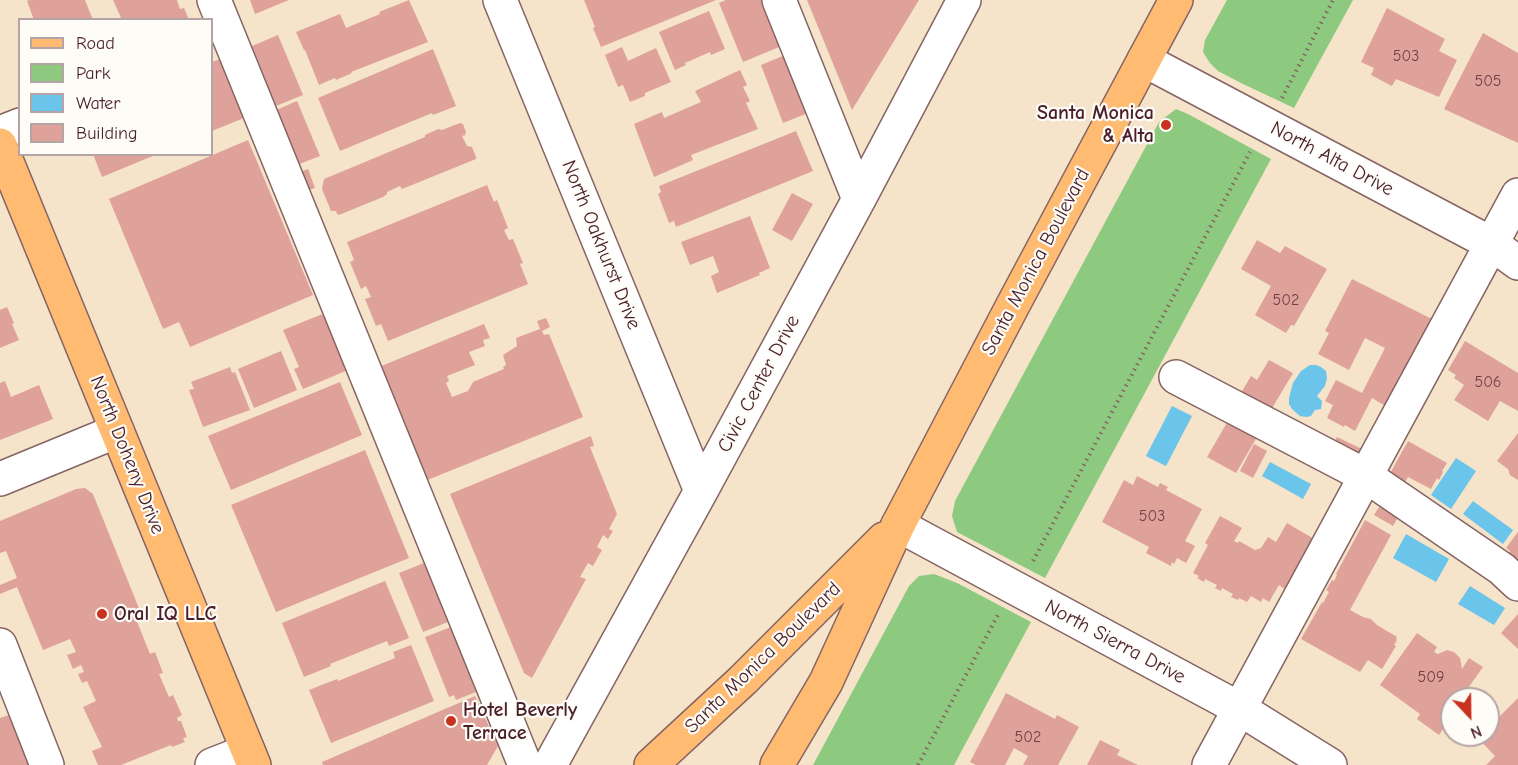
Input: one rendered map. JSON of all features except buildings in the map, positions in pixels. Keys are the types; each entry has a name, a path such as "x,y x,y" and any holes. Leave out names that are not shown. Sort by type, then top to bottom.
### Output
{"main road":[{"name":"Santa Monica Boulevard","path":"777,765 826,682 898,525 1176,0"},
{"name":"North Doheny Drive","path":"0,146 251,758"},
{"name":"Santa Monica Boulevard","path":"651,765 743,680 898,525"}],"street":[{"path":"214,0 525,765"},
{"name":"North Oakhurst Drive","path":"500,0 701,491"},
{"path":"779,0 859,199"},
{"name":"Civic Center Drive","path":"550,765 859,199 963,0"},
{"name":"North Alta Drive","path":"1144,60 1492,244 1518,263"},
{"path":"0,133 18,126"},
{"path":"1209,765 1518,195"},
{"path":"1176,377 1366,476 1502,569 1518,584"},
{"path":"0,479 117,431"},
{"name":"North Sierra Drive","path":"898,525 1240,709 1330,765"},
{"path":"0,645 47,765"},
{"path":"212,765 251,758"}],"path":[{"path":"1280,102 1333,0"},
{"path":"1032,563 1252,149"},
{"path":"918,765 1003,608"}],"green space":[{"path":"1227,0 1353,0 1294,108 1218,71 1203,52 1205,40"},
{"path":"1176,109 1271,159 1045,578 957,532 952,516 955,501 1159,122"},
{"path":"934,574 957,583 1031,622 954,765 813,765 909,586 919,576"}],"water":[{"path":"1310,365 1321,367 1326,371 1327,378 1325,386 1317,396 1322,401 1321,409 1315,410 1311,416 1306,417 1300,416 1292,409 1289,398 1293,383 1301,371"},
{"path":"1172,406 1192,416 1166,466 1146,456"},
{"path":"1456,458 1476,471 1451,509 1431,495"},
{"path":"1270,462 1311,484 1303,499 1262,476"},
{"path":"1473,501 1513,530 1503,544 1463,514"},
{"path":"1406,534 1449,559 1436,582 1393,558"},
{"path":"1470,586 1505,608 1494,625 1458,604"}],"place":[{"name":"Santa Monica & Alta","path":"1166,125"},
{"name":"Oral IQ LLC","path":"102,614"},
{"name":"Hotel Beverly Terrace","path":"451,721"}]}
